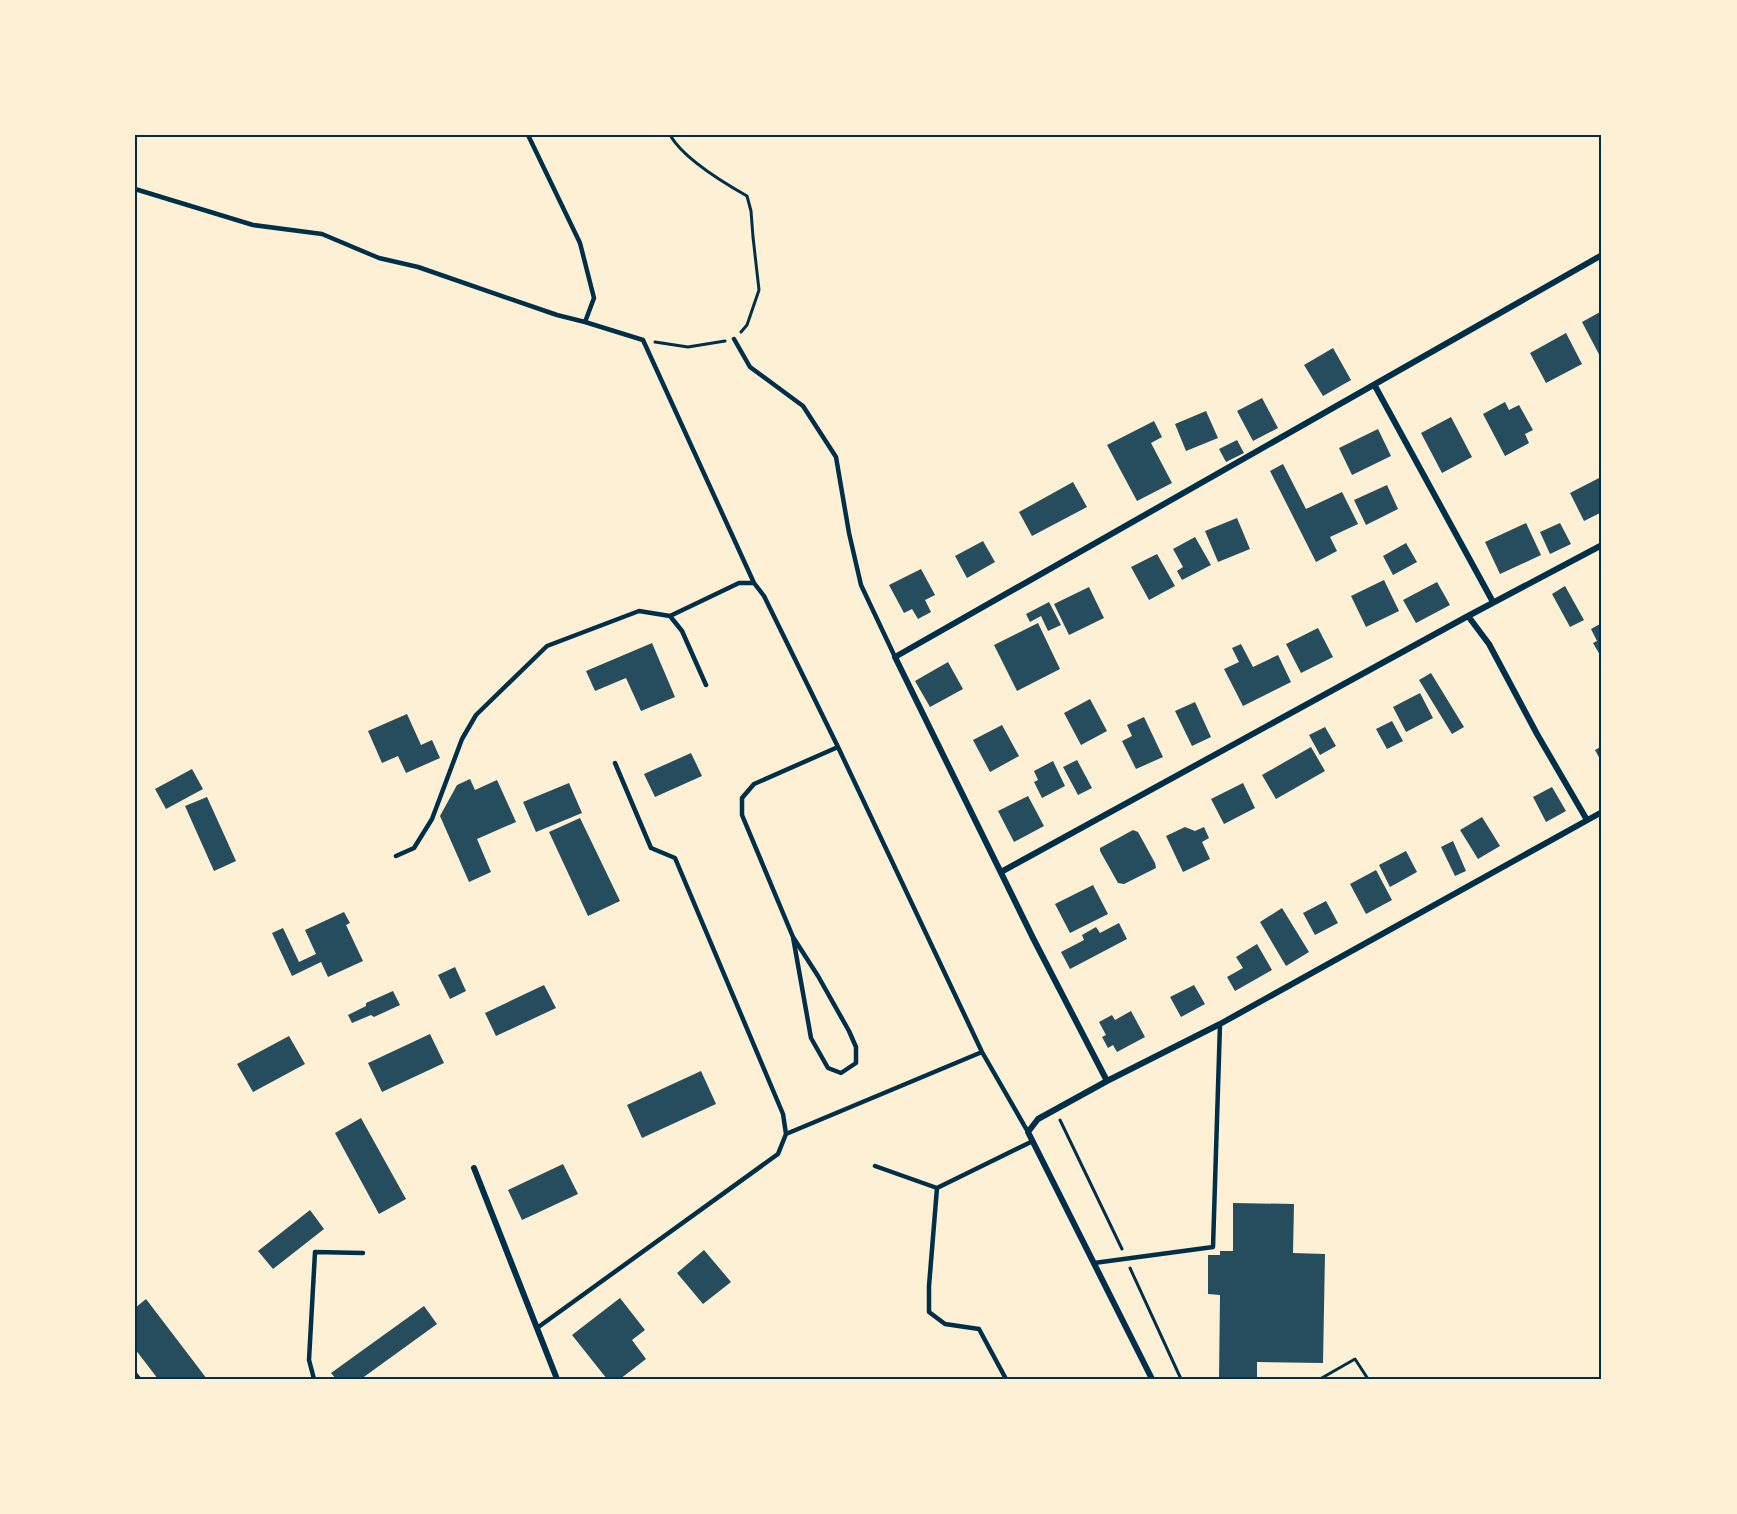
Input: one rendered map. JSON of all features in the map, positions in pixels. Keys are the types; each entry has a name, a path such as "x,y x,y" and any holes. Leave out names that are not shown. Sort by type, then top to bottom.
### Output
{"street":[{"path":"1107,1081 895,657 1602,255"},
{"path":"1375,386 1493,602"},
{"path":"1001,872 1602,544"},
{"path":"1468,616 1489,644 1537,734 1587,820"},
{"path":"1152,1379 1028,1132 1038,1119 1220,1024 1602,812"},
{"path":"474,1168 557,1379"}],"lane":[{"path":"528,135 580,243 594,298 585,322"},
{"path":"135,189 253,225 322,234 379,258 418,267 557,315 643,340 754,583 764,596 838,747 982,1052 1028,1132"},
{"path":"734,339 750,367 803,406 836,457 849,533 861,585 895,657"},
{"path":"396,856 414,848 432,819 462,739 476,715 546,646 639,611 670,616 740,583 754,583"},
{"path":"670,616 682,631 706,685"},
{"path":"793,937 811,1038 828,1068 841,1073 856,1063 856,1047 838,1010 793,937 742,814 742,798 754,784 838,747"},
{"path":"537,1328 778,1154 786,1134 783,1114 675,858 651,848 615,763"},
{"path":"1094,1263 1212,1247 1220,1024"},
{"path":"786,1134 982,1052"},
{"path":"875,1166 937,1188 1033,1141"},
{"path":"937,1188 929,1312 945,1324 979,1329 1006,1379"},
{"path":"314,1379 309,1360 315,1252 363,1254"},
{"path":"135,1374 139,1379"}],"path":[{"path":"643,340 688,347 734,339 747,325 759,290 752,210 747,196 717,179 675,144 670,135"},
{"path":"1055,1111 1127,1258 1181,1379"},
{"path":"1102,1280 1130,1268"},
{"path":"1320,1379 1355,1359 1368,1379"}],"building":[{"path":"1602,311 1602,360 1582,322"},
{"path":"1566,333 1582,364 1546,383 1530,353"},
{"path":"1333,348 1351,380 1323,396 1304,365"},
{"path":"1262,398 1278,428 1253,441 1237,411"},
{"path":"1505,402 1509,410 1519,405 1533,430 1525,434 1529,443 1505,456 1483,414"},
{"path":"1206,411 1218,438 1186,451 1175,424"},
{"path":"1451,417 1472,457 1442,473 1421,433"},
{"path":"1154,421 1162,437 1151,443 1172,483 1137,501 1107,445"},
{"path":"1378,429 1391,456 1352,475 1339,448"},
{"path":"1237,440 1244,453 1226,462 1219,449"},
{"path":"1283,464 1306,509 1342,492 1358,524 1330,537 1337,551 1316,562 1270,471"},
{"path":"1599,478 1602,484 1602,512 1584,521 1570,493"},
{"path":"1073,482 1087,507 1032,536 1019,512"},
{"path":"1387,485 1398,509 1366,525 1354,500"},
{"path":"1237,518 1250,549 1218,562 1205,531"},
{"path":"1526,523 1541,555 1500,574 1485,542"},
{"path":"1560,523 1571,544 1550,554 1540,532"},
{"path":"1195,537 1211,565 1182,580 1177,571 1183,567 1173,549"},
{"path":"983,541 995,562 967,578 955,556"},
{"path":"1406,543 1417,562 1393,575 1383,556"},
{"path":"1157,554 1175,586 1149,600 1131,567"},
{"path":"921,569 935,595 925,600 931,612 918,619 912,609 904,613 889,585"},
{"path":"1384,580 1399,611 1366,627 1351,596"},
{"path":"1437,582 1450,605 1416,623 1403,600"},
{"path":"1565,586 1584,620 1570,627 1552,594"},
{"path":"1089,587 1104,618 1069,635 1054,604"},
{"path":"1049,602 1061,625 1048,631 1041,616 1030,622 1026,614"},
{"path":"1038,623 1060,669 1017,691 994,645"},
{"path":"1602,623 1602,653 1600,655 1593,643 1597,641 1591,629"},
{"path":"1318,628 1333,657 1301,673 1286,644"},
{"path":"652,643 675,697 641,711 626,678 595,691 586,671"},
{"path":"1241,644 1253,667 1278,655 1291,682 1243,706 1224,669 1239,662 1232,648"},
{"path":"948,662 963,689 930,707 915,681"},
{"path":"1431,673 1464,727 1452,734 1419,680"},
{"path":"1420,693 1433,718 1406,732 1393,707"},
{"path":"1090,699 1107,731 1081,745 1064,713"},
{"path":"1195,702 1211,737 1192,746 1175,711"},
{"path":"407,714 421,745 432,740 440,758 406,773 398,756 382,763 368,731"},
{"path":"1144,717 1163,757 1136,769 1122,741 1132,736 1127,725"},
{"path":"1392,721 1403,741 1387,749 1376,729"},
{"path":"1002,725 1019,756 990,772 973,740"},
{"path":"1325,727 1336,746 1320,755 1309,735"},
{"path":"1602,746 1602,763 1595,750"},
{"path":"1311,747 1325,771 1276,799 1262,775"},
{"path":"691,753 702,776 655,797 644,774"},
{"path":"1077,760 1092,788 1078,795 1063,767"},
{"path":"1053,761 1065,786 1042,798 1034,782 1038,780 1034,771"},
{"path":"192,769 203,789 166,809 155,789"},
{"path":"470,779 475,790 497,780 516,822 477,839 491,872 469,882 440,816 457,785"},
{"path":"569,783 582,813 536,832 523,802"},
{"path":"1243,783 1255,808 1224,824 1211,799"},
{"path":"1552,787 1566,811 1546,822 1533,797"},
{"path":"1028,796 1044,826 1014,842 998,811"},
{"path":"207,797 236,861 214,871 185,806"},
{"path":"1482,817 1500,846 1478,859 1460,830"},
{"path":"580,818 620,901 588,916 549,832"},
{"path":"1185,827 1195,831 1204,827 1209,838 1202,842 1210,859 1183,872 1166,836"},
{"path":"1133,830 1138,832 1156,868 1124,884 1118,883 1100,848"},
{"path":"1453,841 1466,871 1455,876 1441,847"},
{"path":"1406,851 1417,872 1390,887 1379,865"},
{"path":"1376,870 1392,900 1366,914 1350,884"},
{"path":"1093,885 1108,914 1070,933 1055,904"},
{"path":"1326,901 1338,923 1315,935 1303,913"},
{"path":"1282,908 1309,952 1286,966 1260,922"},
{"path":"344,912 350,923 346,925 363,961 328,977 321,962 292,976 272,933 283,928 299,962 316,954 305,930"},
{"path":"1119,923 1127,939 1070,969 1061,952 1084,940 1082,935 1096,927 1100,933"},
{"path":"1257,944 1272,970 1235,991 1227,977 1243,968 1236,957"},
{"path":"455,967 466,991 450,999 438,975"},
{"path":"544,985 556,1008 496,1036 485,1013"},
{"path":"1194,985 1205,1004 1181,1017 1170,997"},
{"path":"393,991 400,1005 374,1017 371,1015 352,1023 348,1015 366,1006 366,1003"},
{"path":"1131,1011 1145,1037 1117,1052 1113,1045 1108,1048 1102,1037 1106,1035 1099,1022 1112,1015 1115,1020"},
{"path":"430,1034 444,1063 382,1092 368,1063"},
{"path":"289,1036 305,1064 253,1092 237,1064"},
{"path":"701,1071 716,1104 642,1138 627,1105"},
{"path":"361,1118 406,1199 379,1214 335,1133"},
{"path":"563,1164 578,1194 522,1220 508,1190"},
{"path":"1233,1203 1294,1204 1293,1253 1325,1254 1323,1363 1257,1362 1257,1378 1219,1378 1220,1295 1208,1294 1208,1255 1220,1255 1220,1251 1233,1251"},
{"path":"310,1210 324,1229 273,1269 258,1251"},
{"path":"704,1250 731,1282 703,1304 677,1273"},
{"path":"620,1298 645,1330 632,1340 646,1359 620,1379 607,1379 572,1335"},
{"path":"146,1299 207,1379 158,1379 135,1349 135,1308"},
{"path":"424,1306 437,1324 361,1379 336,1379 331,1373"}]}
